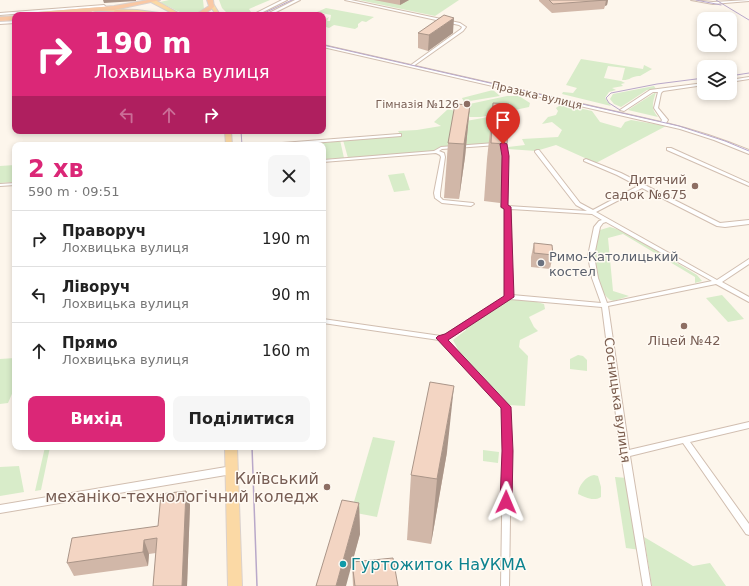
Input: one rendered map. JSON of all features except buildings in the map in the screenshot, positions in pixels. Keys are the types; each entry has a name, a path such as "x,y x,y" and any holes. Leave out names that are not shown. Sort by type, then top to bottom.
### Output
{"highway":[{"path":"93,12 104,7 155,0"},
{"path":"146,12 143,9 145,5 155,0"},
{"path":"206,12 211,3"},
{"path":"0,18 12,17"}],"main road":[{"path":"155,0 175,12"},
{"path":"211,3 216,12"},
{"path":"231,450 235,586"}],"street":[{"path":"260,12 285,0"},
{"path":"273,12 298,0"},
{"path":"346,0 463,26 464,28 462,30 414,65"},
{"path":"692,0 718,3 749,0"},
{"path":"703,0 718,3"},
{"path":"30,12 104,7"},
{"path":"0,14 12,13"},
{"path":"0,24 12,22"},
{"name":"Празька вулиця","path":"326,43 414,65"},
{"name":"Празька вулиця","path":"326,47 701,130 749,148"},
{"path":"737,79 749,78"},
{"path":"622,110 649,93 662,89 697,85"},
{"path":"662,89 659,93 656,108 664,122"},
{"name":"Празька вулиця","path":"559,98 622,110 716,139 749,152"},
{"path":"307,142 399,135"},
{"path":"436,152 441,148 503,144 506,156 509,297"},
{"path":"670,149 749,185"},
{"path":"537,151 573,199 591,213 749,300"},
{"path":"326,161 436,152 442,154 443,157 437,193 438,198 442,201 471,204"},
{"path":"586,160 642,186 719,225 749,222"},
{"path":"0,185 12,184"},
{"path":"506,207 591,213 642,186"},
{"name":"Сосницька вулиця","path":"606,220 601,222 597,227 591,256 595,278 605,305 625,454 647,586"},
{"path":"326,321 441,338 448,336 509,297 605,305 718,282 749,261"},
{"path":"441,338 506,407 508,451 505,586"},
{"path":"625,454 749,425"},
{"path":"685,440 749,531"},
{"path":"0,509 232,470"}],"green space":[{"path":"169,0 203,0 204,9 200,12 180,12 160,2"},
{"path":"219,0 270,0 249,9 251,12 226,12 222,8"},
{"path":"359,0 459,0 435,16"},
{"path":"326,8 374,17 366,22 362,21 355,29 334,25 329,28 326,27 326,18 329,17 327,21 330,21 331,15 326,14 326,12 317,12"},
{"path":"581,59 643,69 644,65 652,69 640,76 622,80 625,68 608,66 604,78 625,83 621,84 623,86 612,88 616,90 609,92 605,98 611,106 562,94 563,92 573,93 577,88 566,85"},
{"path":"654,86 656,89 647,90 621,107 614,104 610,99 613,94"},
{"path":"493,90 500,96 464,102 462,98"},
{"path":"656,92 653,108 658,117 628,110"},
{"path":"507,96 519,96 530,103 529,107 481,117 470,117 464,115 460,106"},
{"path":"562,104 592,111 600,122 621,128 625,122 631,120 666,126 596,163 556,145 536,151 508,149 508,147 525,145 522,139 558,137 562,130 552,122 542,124 548,117 556,115 558,111 556,108"},
{"path":"448,109 455,111 466,121 505,114 512,121 508,127 504,128 494,143 440,148 432,152 348,158 343,140 400,134 398,131 417,130 441,126 434,122"},
{"path":"340,140 344,158 326,159 326,142 314,142"},
{"path":"12,165 12,182 0,183 0,166"},
{"path":"404,173 410,190 394,192 388,175"},
{"path":"610,227 623,231 697,275 702,281 695,283 695,277 623,234 608,238 613,291 629,296 614,301 610,300 604,294 597,277 595,267 595,247 600,230"},
{"path":"722,295 744,319 728,322 706,298"},
{"path":"512,299 533,301 544,304 545,309 529,317 534,327 538,331 520,340 519,347 528,356 525,406 509,405 506,401 501,400 463,359 453,340 466,330 466,328"},
{"path":"578,355 583,356 587,360 587,371 570,369 570,359"},
{"path":"12,358 12,394 8,403 0,404 0,359"},
{"path":"373,437 395,441 377,517 351,512"},
{"path":"44,450 49,450 41,490 35,491"},
{"path":"483,450 499,452 498,463 483,461"},
{"path":"19,466 24,492 0,496 0,467"},
{"path":"594,475 598,476 601,487 601,497 592,499 578,494 579,488 583,482 588,477"},
{"path":"615,477 627,478 640,550 626,548"},
{"path":"644,537 693,566 710,563 726,586 652,586"}],"tram line":[{"path":"266,12 292,0"},
{"path":"696,0 721,5"},
{"path":"716,0 749,20"},
{"path":"326,46 679,126 725,141 749,151"},
{"path":"737,75 749,73"},
{"path":"620,110 609,103 606,98 611,93 657,84 697,79"},
{"path":"241,134 242,142"},
{"path":"252,450 257,586"}],"place":[{"name":"Гімназія №126","path":"467,104"},
{"name":"Дитячий садок №675","path":"695,186"},
{"name":"Римо-Католицький костел","path":"541,263"},
{"name":"Ліцей №42","path":"684,326"},
{"name":"Київський механіко-технологічний коледж","path":"327,487"},
{"name":"Гуртожиток НаУКМА","path":"343,564"}],"route":[{"path":"503,144 506,156 504,207 508,207 509,297 448,336 441,338 506,407 508,451 506,502"}]}
